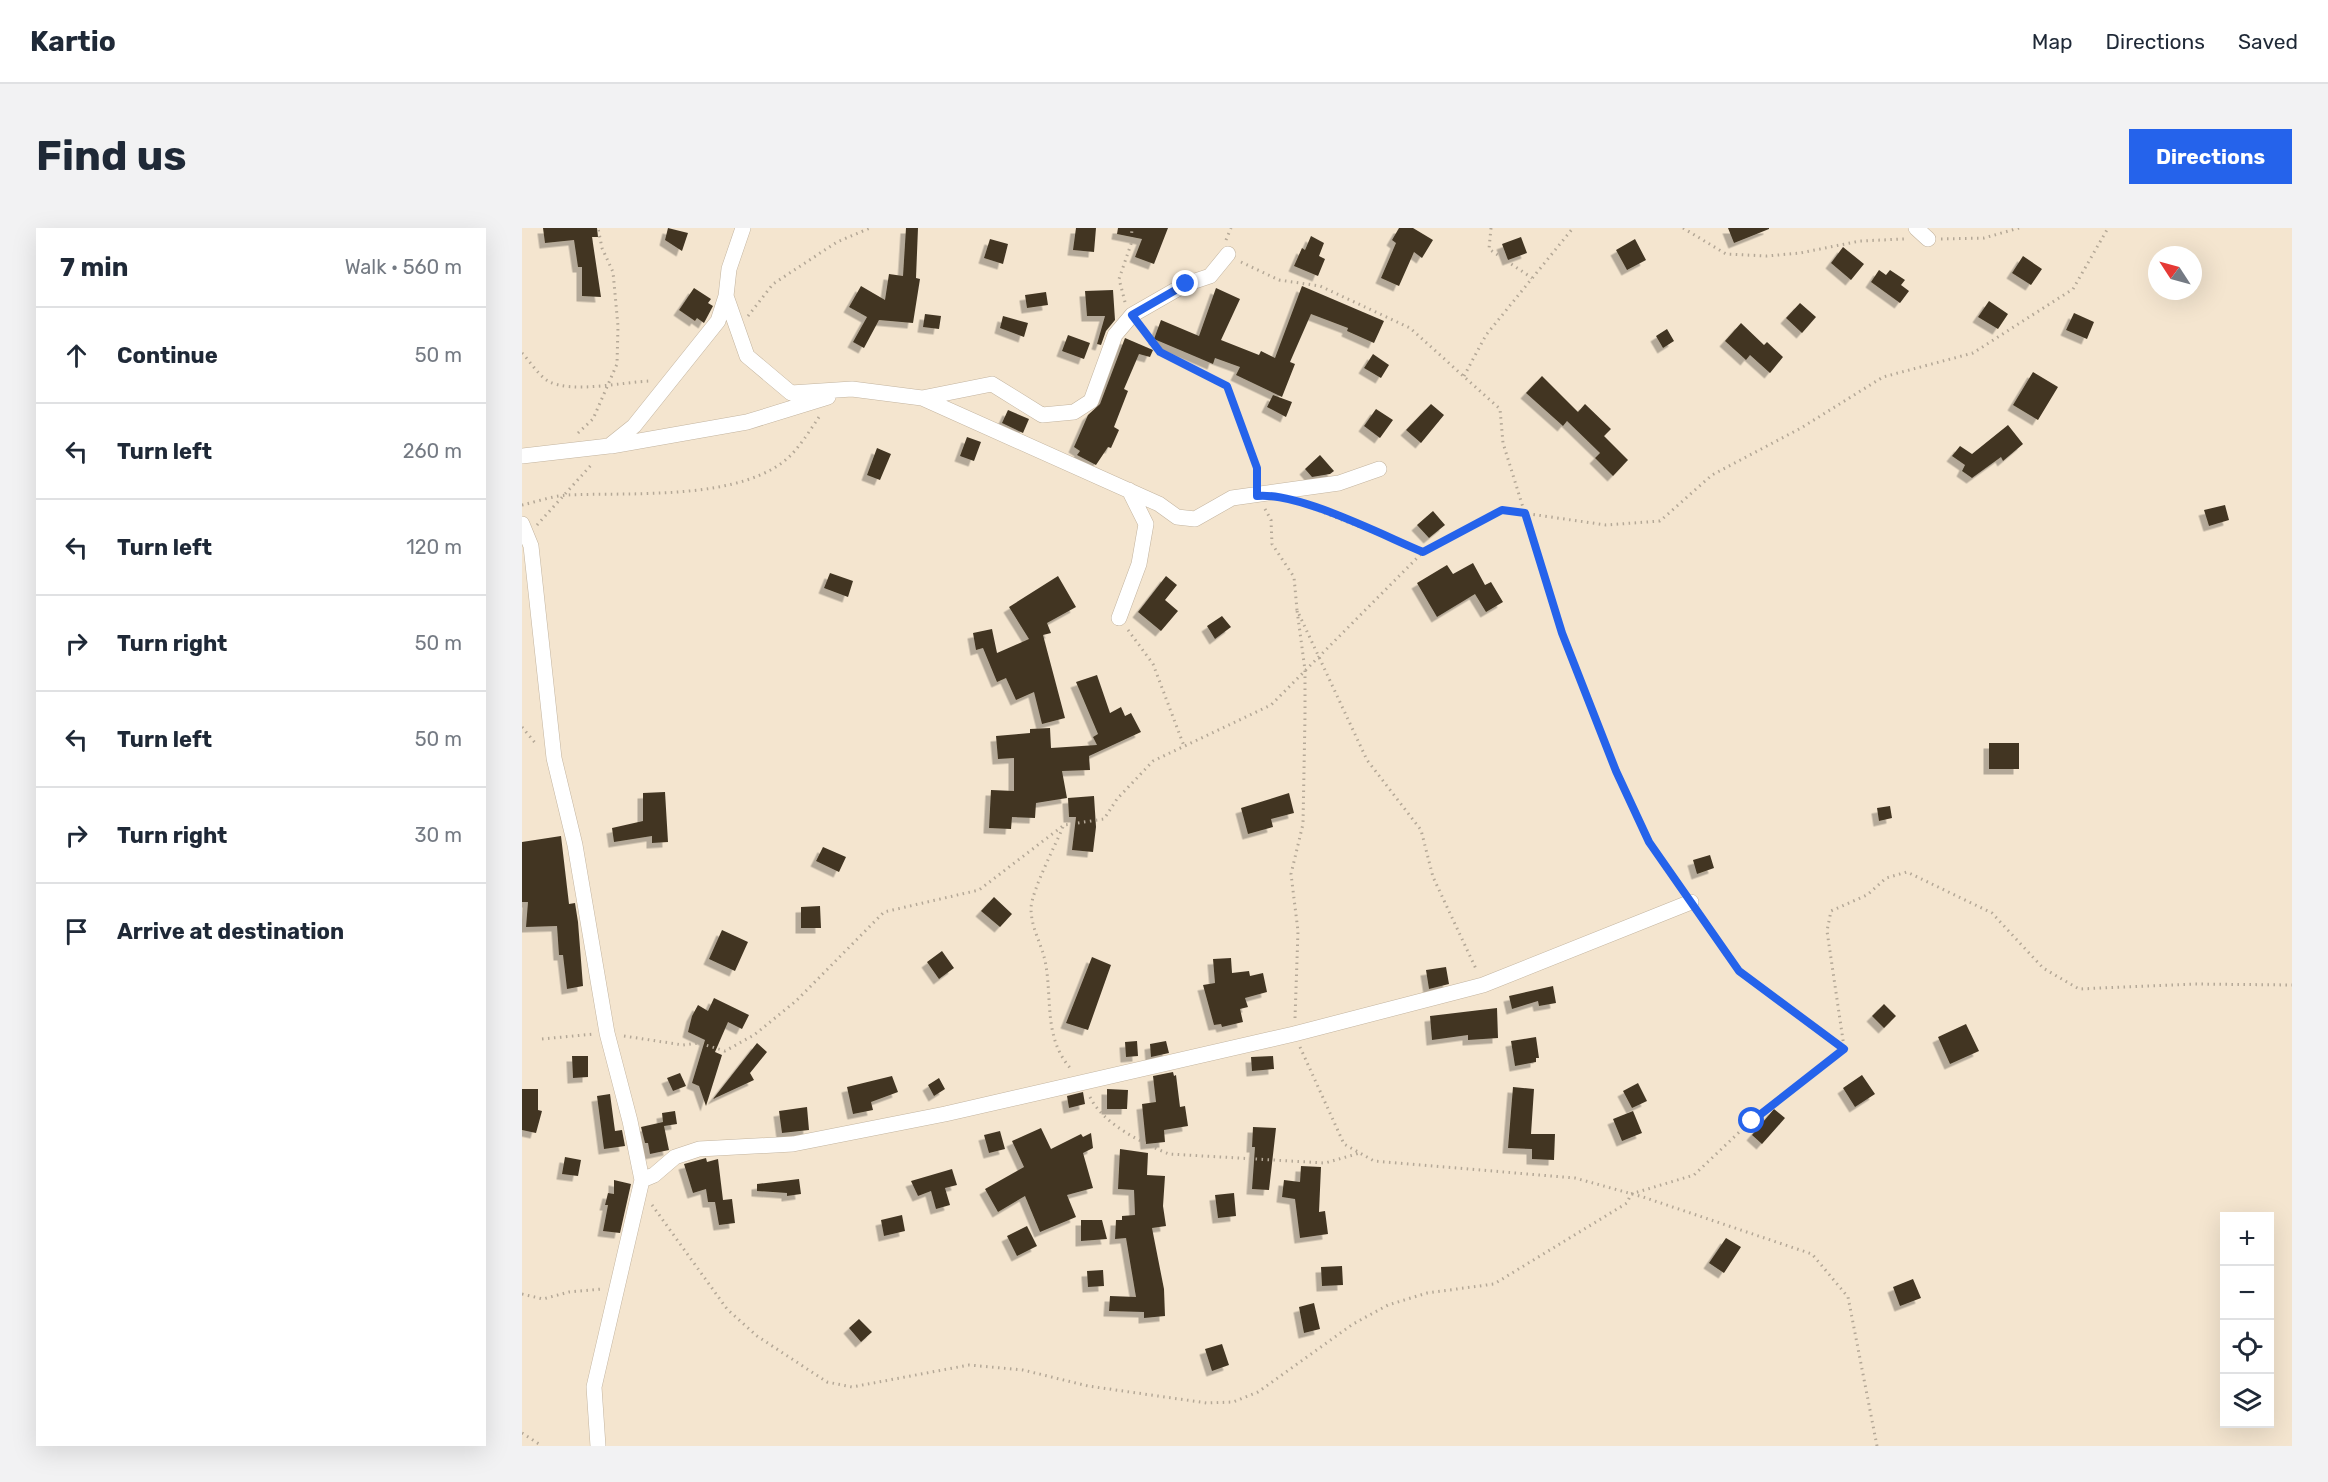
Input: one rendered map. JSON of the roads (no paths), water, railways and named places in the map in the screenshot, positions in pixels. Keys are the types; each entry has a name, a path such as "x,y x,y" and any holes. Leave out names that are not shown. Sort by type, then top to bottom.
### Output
{"street":[{"path":"609,446 634,426 718,321 726,296 729,269 743,228"},
{"path":"1916,228 1928,239"},
{"path":"922,398 992,384 1042,415 1074,412 1091,401 1115,335 1132,315 1186,284 1210,276 1228,254"},
{"path":"726,296 747,356 791,393 852,389 922,398 1129,490 1159,504 1177,517 1195,519 1232,498 1274,494 1339,483 1379,469"},
{"path":"522,456 609,446 747,422 852,389"},
{"path":"1119,618 1139,564 1146,524 1129,490"},
{"path":"525,530 531,546 554,758 575,845 607,1033 630,1120 642,1185 594,1387 598,1446"},
{"path":"642,1185 675,1157 699,1149 793,1144 945,1114 1294,1034 1483,985 1691,902"}]}
